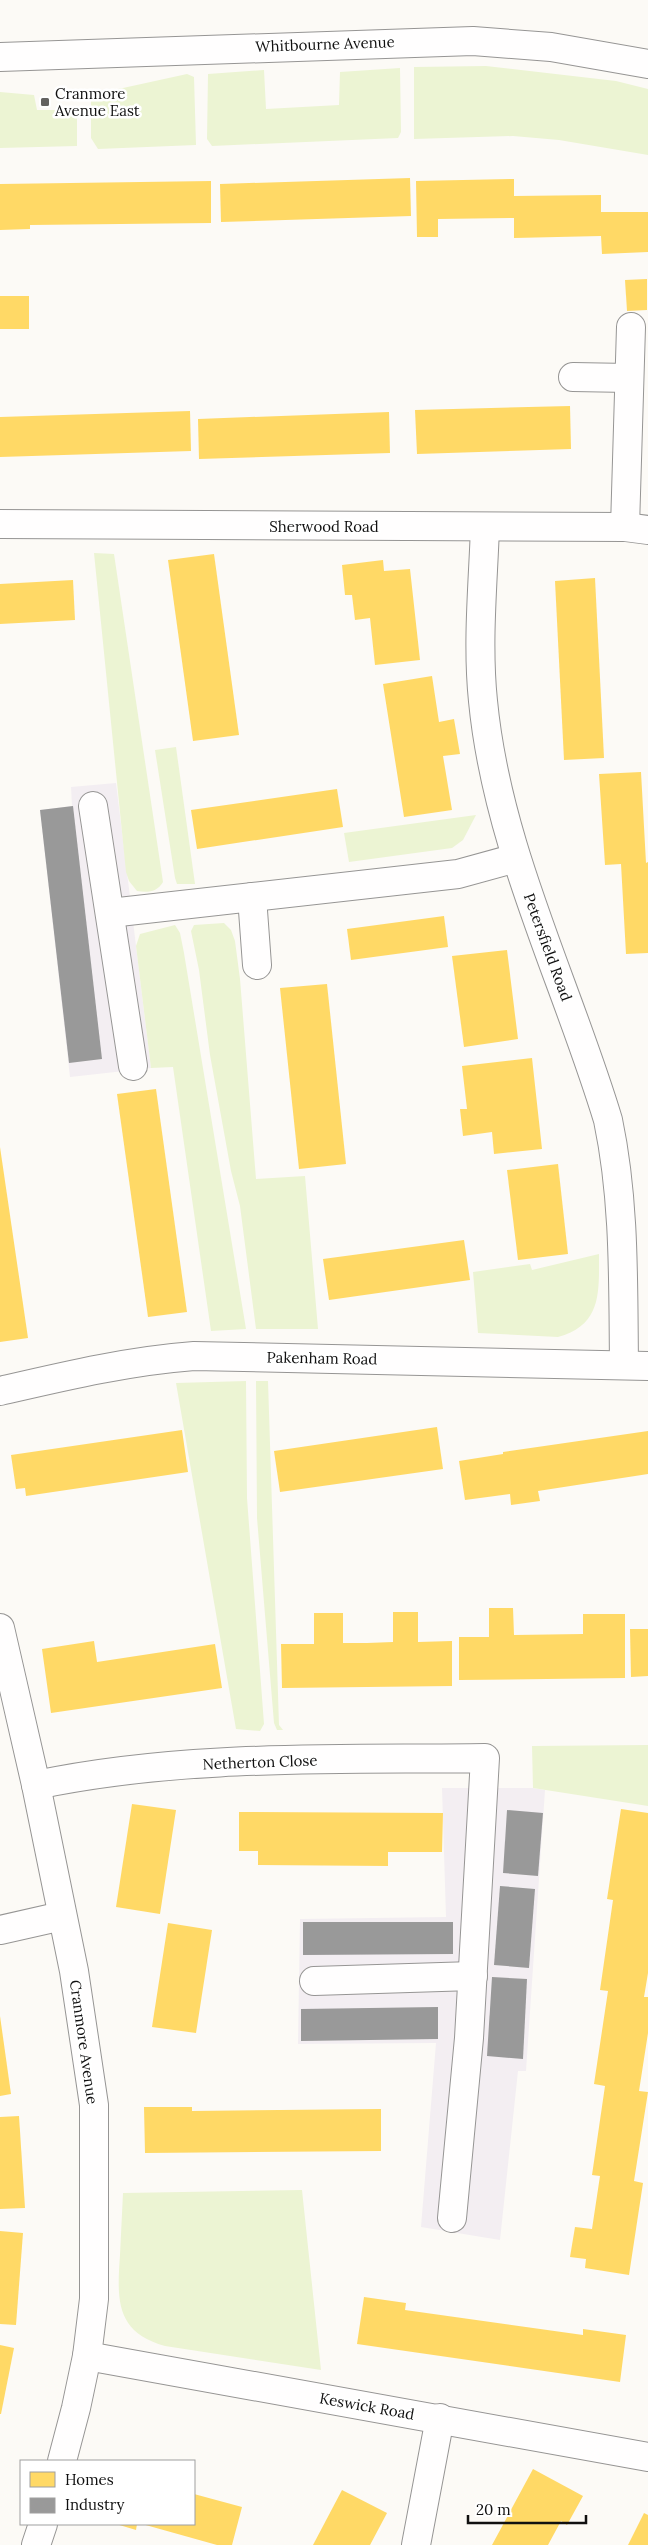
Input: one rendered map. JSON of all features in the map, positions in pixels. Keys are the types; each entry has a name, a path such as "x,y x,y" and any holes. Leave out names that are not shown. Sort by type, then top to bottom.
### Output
{"street":[{"name":"Whitbourne Avenue","path":"0,56 473,41 551,47 648,64"},
{"path":"631,327 629,378 636,528"},
{"path":"573,377 629,378"},
{"name":"Sherwood Road","path":"0,524 636,528"},
{"name":"Petersfield Road","path":"485,527 480,652 483,701 497,787 516,858 608,1120 616,1156 636,1366"},
{"path":"93,806 133,1066"},
{"path":"110,913 458,874 516,858"},
{"path":"252,897 257,965"},
{"name":"Pakenham Road","path":"0,1391 99,1368 152,1359 194,1356 636,1366"},
{"name":"Cranmore Avenue","path":"0,1628 36,1784 74,1970 94,2105 96,2246 94,2299 87,2356 62,2460"},
{"name":"Netherton Close","path":"36,1784 114,1770 191,1764 485,1758 473,1976"},
{"path":"0,1930 62,1916"},
{"path":"314,1981 473,1976 452,2218"},
{"name":"Keswick Road","path":"87,2356 440,2418 648,2457"},
{"path":"416,2545 440,2418"},
{"path":"36,2545 43,2525"}],"shaded area":[{"path":"116,783 151,1068 70,1077 40,810 72,806 71,787"},
{"path":"442,1788 533,1788 545,1790 526,2071 518,2071 500,2240 421,2227 436,2043 298,2044 300,1919 446,1917"}],"green space":[{"path":"486,66 616,81 648,89 648,155 559,140 513,136 414,139 414,67"},
{"path":"400,68 401,132 398,138 212,146 207,139 208,74 264,70 266,109 339,105 340,72"},
{"path":"187,74 194,77 196,145 98,149 91,138 91,95"},
{"path":"0,92 34,95 37,110 77,110 77,146 0,148"},
{"path":"94,553 114,554 163,882 155,890 148,892 137,891 129,881 126,872"},
{"path":"176,747 195,884 177,884 175,878 155,750"},
{"path":"476,815 463,840 452,848 349,862 344,833"},
{"path":"224,923 231,930 235,941 240,979 256,1179 305,1176 318,1329 256,1329 240,1206 231,1171 210,1055 199,970 191,931 194,925"},
{"path":"175,925 180,933 184,953 246,1329 211,1331 173,1067 151,1068 136,946 140,934"},
{"path":"599,1254 598,1294 595,1305 583,1324 572,1332 558,1337 478,1333 473,1272 530,1264 532,1270"},
{"path":"246,1381 247,1498 264,1724 260,1731 236,1729 176,1383"},
{"path":"256,1381 268,1381 279,1725 283,1730 277,1730 274,1723 257,1518"},
{"path":"648,1745 648,1806 533,1788 532,1746"},
{"path":"302,2190 321,2370 165,2346 149,2340 136,2332 128,2323 123,2312 119,2286 123,2193"}],"building: Homes":[{"path":"410,178 411,216 221,222 220,184"},
{"path":"514,179 514,196 601,195 601,212 648,212 648,252 602,254 601,236 514,238 514,218 438,219 438,237 417,237 416,181"},
{"path":"211,181 211,223 30,225 30,229 0,230 0,184"},
{"path":"647,279 647,310 627,311 625,280"},
{"path":"0,296 29,296 29,329 0,329"},
{"path":"570,406 571,449 417,454 415,410"},
{"path":"190,411 191,451 0,457 0,417"},
{"path":"389,412 390,453 199,459 198,419"},
{"path":"214,554 239,735 193,741 168,560"},
{"path":"383,560 384,571 410,569 420,660 375,665 370,618 355,620 352,595 345,595 342,565"},
{"path":"595,578 604,758 564,760 555,581"},
{"path":"73,580 75,620 0,624 0,584"},
{"path":"432,676 439,722 454,719 460,754 443,756 452,810 404,817 383,684"},
{"path":"641,772 646,863 648,862 648,953 626,954 621,864 605,865 599,774"},
{"path":"337,789 343,827 197,849 191,810"},
{"path":"444,916 448,947 351,960 347,929"},
{"path":"507,950 518,1039 464,1047 452,956"},
{"path":"327,984 346,1164 299,1169 280,988"},
{"path":"532,1058 542,1149 494,1154 492,1132 463,1136 460,1109 467,1109 462,1066"},
{"path":"156,1089 187,1312 148,1317 117,1094"},
{"path":"0,1147 28,1338 0,1342"},
{"path":"558,1164 568,1254 518,1260 507,1170"},
{"path":"464,1240 470,1280 329,1300 323,1259"},
{"path":"437,1427 443,1469 280,1492 274,1451"},
{"path":"182,1430 188,1472 26,1496 25,1488 16,1489 11,1455"},
{"path":"648,1431 648,1474 538,1491 540,1501 511,1505 510,1494 465,1500 459,1461 503,1454 503,1452"},
{"path":"489,1608 513,1608 514,1635 583,1634 583,1614 625,1614 625,1678 459,1680 459,1637 489,1637"},
{"path":"393,1612 418,1612 418,1642 452,1641 452,1686 282,1688 281,1644 314,1644 314,1613 343,1613 343,1643 367,1643 393,1642"},
{"path":"630,1629 648,1629 648,1676 631,1677"},
{"path":"94,1641 97,1662 215,1644 222,1688 51,1713 42,1649"},
{"path":"132,1804 176,1810 160,1914 116,1907"},
{"path":"621,1809 648,1813 648,1973 644,1997 648,1997 648,2033 639,2091 648,2092 634,2181 643,2183 629,2275 585,2268 586,2259 570,2257 575,2227 592,2229 600,2176 592,2175 605,2086 594,2084 608,1991 600,1990 613,1900 607,1899"},
{"path":"239,1812 443,1813 442,1852 388,1852 388,1866 258,1865 258,1851 239,1851"},
{"path":"168,1923 212,1930 196,2033 152,2027"},
{"path":"0,2016 11,2094 0,2096"},
{"path":"144,2107 192,2107 192,2111 381,2109 381,2151 145,2153"},
{"path":"19,2116 25,2208 0,2209 0,2117"},
{"path":"0,2231 23,2233 16,2325 0,2324"},
{"path":"364,2297 406,2303 405,2310 583,2335 583,2329 626,2335 620,2382 357,2344"},
{"path":"0,2345 14,2348 1,2414 0,2414"},
{"path":"533,2469 583,2496 567,2525 561,2521 548,2545 492,2545"},
{"path":"342,2490 387,2513 370,2545 313,2545"},
{"path":"195,2494 242,2507 232,2545 217,2545 146,2525 195,2525"},
{"path":"644,2513 648,2515 648,2545 628,2545"},
{"path":"119,2525 137,2525 136,2530"}],"building: Industry":[{"path":"73,806 102,1059 69,1063 40,810"},
{"path":"507,1810 543,1813 538,1876 503,1873"},
{"path":"500,1886 535,1889 529,1968 494,1965"},
{"path":"303,1922 453,1922 453,1954 303,1955"},
{"path":"492,1977 527,1979 523,2059 487,2056"},
{"path":"438,2007 438,2039 301,2041 301,2009"}],"place":[{"name":"Cranmore Avenue East","path":"45,102"}]}
